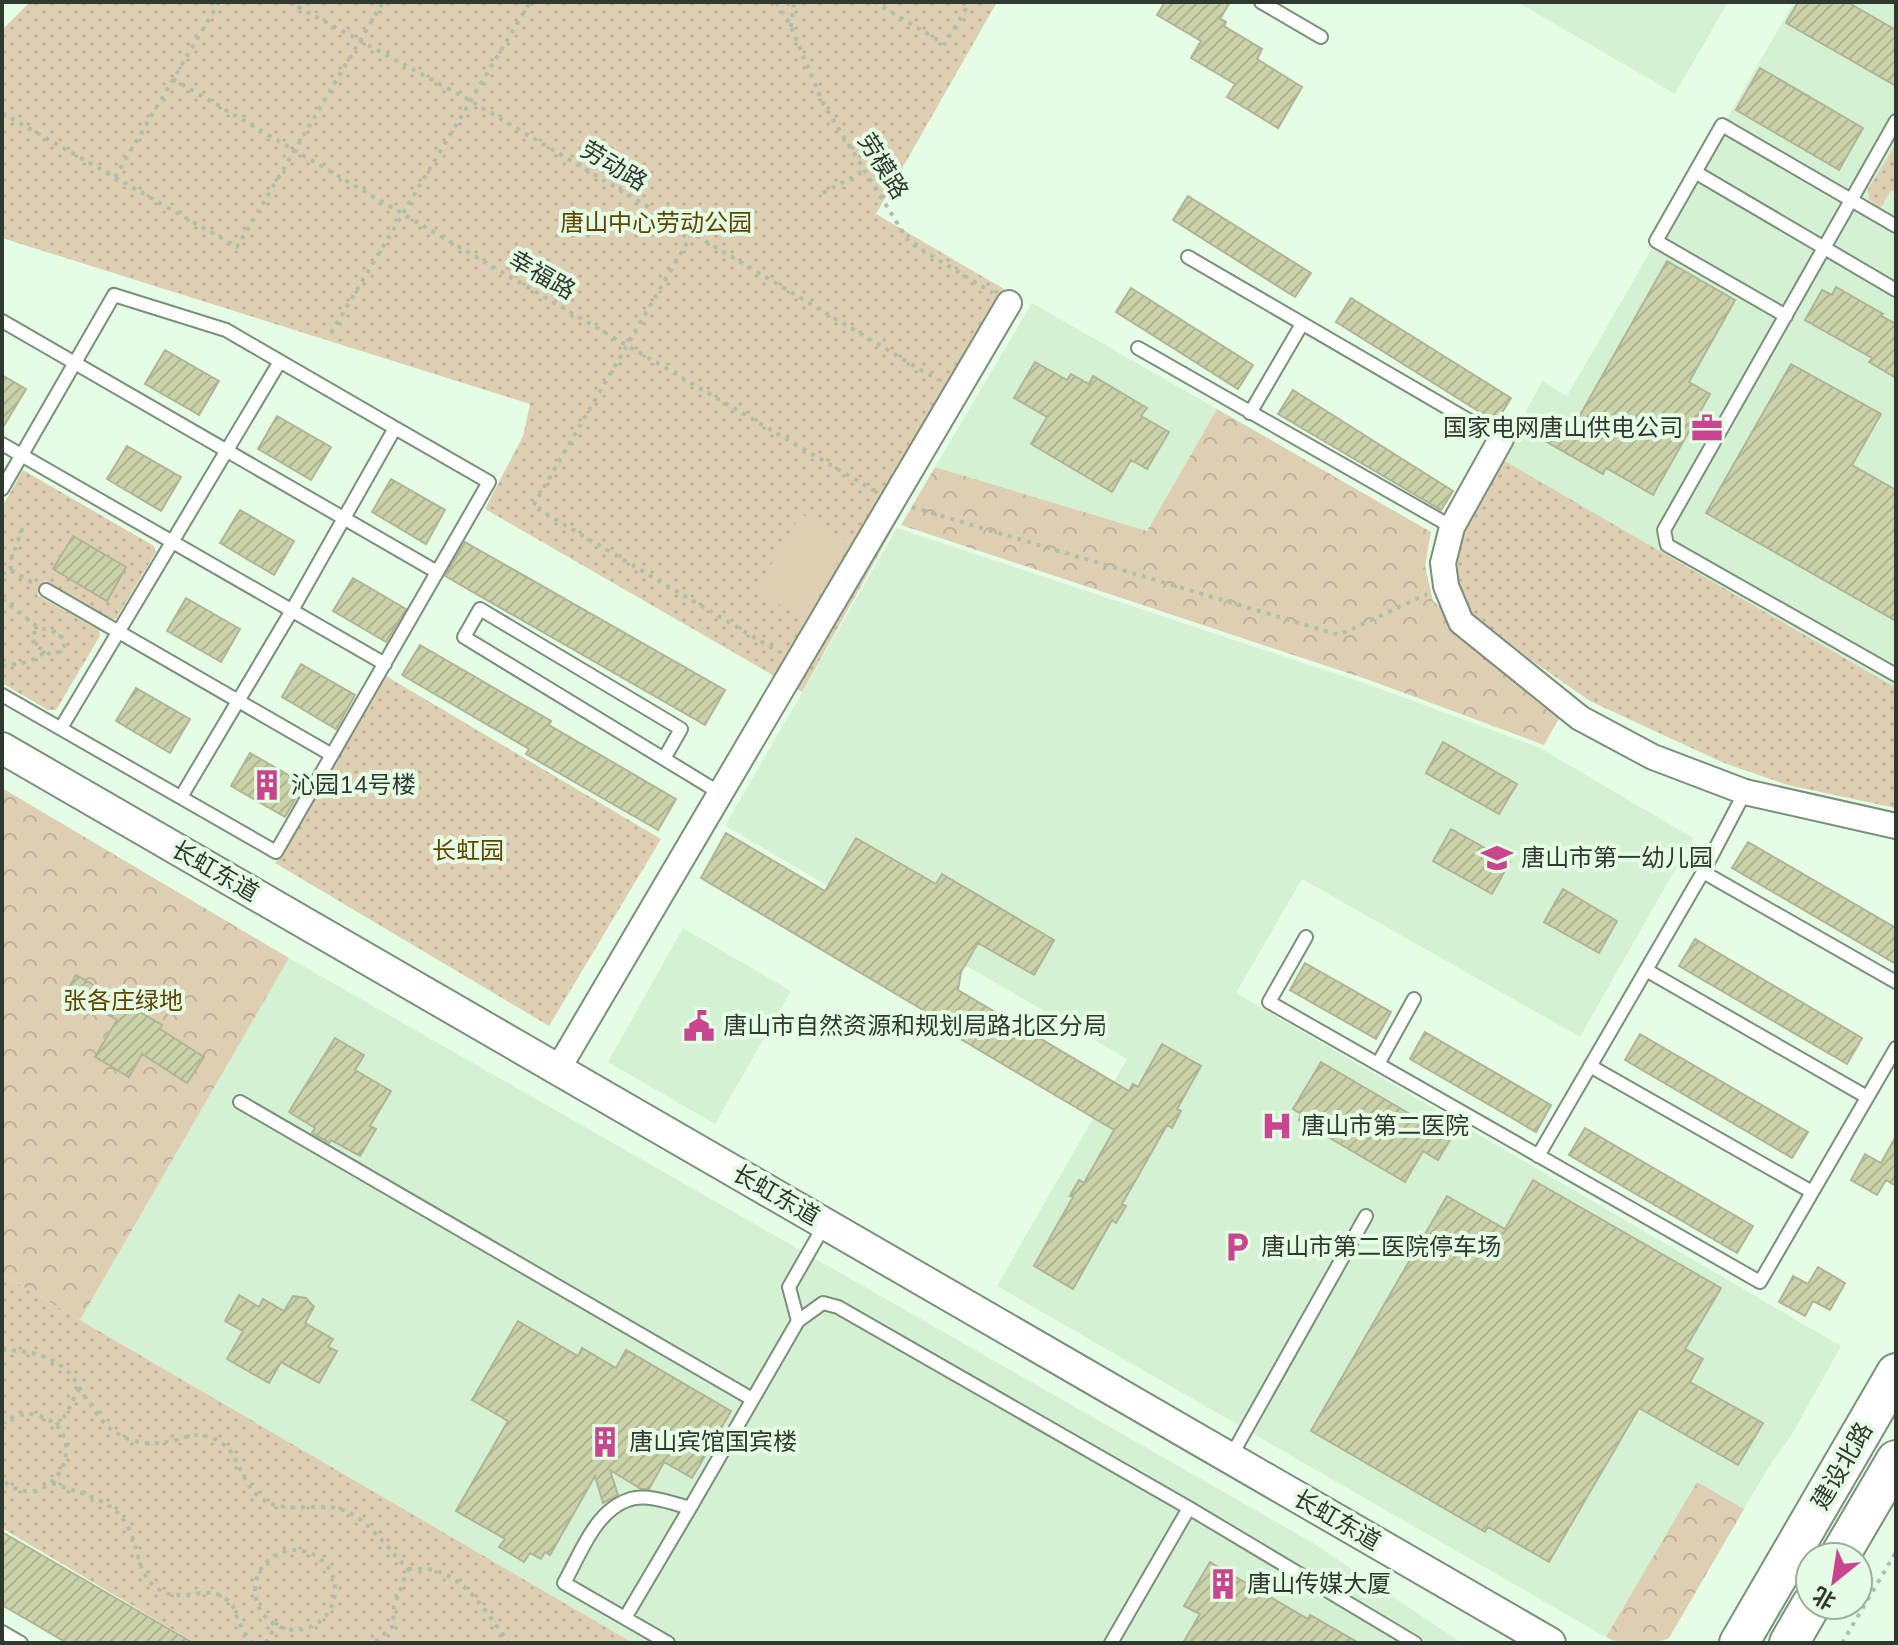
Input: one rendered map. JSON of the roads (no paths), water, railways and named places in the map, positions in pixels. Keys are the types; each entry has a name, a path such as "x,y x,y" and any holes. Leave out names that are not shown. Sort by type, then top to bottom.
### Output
{"main road":[{"name":"建设北路","path":"1739,1643 1896,1373"},
{"name":"建设北路","path":"1848,1541 1896,1460"},
{"path":"1789,1643 1802,1621"}],"street":[{"path":"558,1069 1009,303"},
{"path":"1501,439 1452,527 1443,563 1446,586 1461,622 1580,718 1653,757 1745,792 1896,826"},
{"name":"长虹东道","path":"2,748 1550,1643"}],"lane":[{"path":"1261,2 1321,37"},
{"path":"1895,124 1664,530 1667,545 1896,675"},
{"path":"1786,316 1656,241 1722,125 1896,226"},
{"path":"1695,172 1896,290"},
{"path":"1188,257 1501,439"},
{"path":"2,489 114,295 226,330 489,482 276,852 2,695"},
{"path":"2,321 437,572"},
{"path":"1250,413 1302,324"},
{"path":"1138,348 1452,527"},
{"path":"61,728 279,363"},
{"path":"181,797 395,428"},
{"path":"2,444 385,664"},
{"path":"46,590 332,755"},
{"path":"665,757 681,729 480,609 464,637 720,793"},
{"path":"1538,1156 1703,872 1745,792"},
{"path":"1703,872 1896,982"},
{"path":"1306,937 1269,1002 1760,1282 1896,1048"},
{"path":"1646,970 1867,1097"},
{"path":"1378,1064 1414,999"},
{"path":"1590,1066 1812,1192"},
{"path":"240,1102 752,1399"},
{"path":"1230,1458 1366,1216"},
{"path":"798,1321 789,1287 825,1224"},
{"path":"625,1618 798,1321 823,1303 838,1307 1189,1508 1415,1643"},
{"path":"668,1643 564,1583 604,1514 630,1499 661,1500 690,1508"},
{"path":"1111,1643 1189,1508"},
{"path":"2,1632 21,1643"}],"place":[{"name":"国家电网唐山供电公司","path":"1707,428"},
{"name":"沁园14号楼","path":"267,785"},
{"name":"唐山市第一幼儿园","path":"1497,858"},
{"name":"唐山市自然资源和规划局路北区分局","path":"699,1026"},
{"name":"唐山市第二医院","path":"1277,1126"},
{"name":"唐山市第二医院停车场","path":"1237,1247"},
{"name":"唐山宾馆国宾楼","path":"605,1442"},
{"name":"唐山传媒大厦","path":"1223,1584"}],"park label":[{"name":"唐山中心劳动公园","path":"656,223"},
{"name":"长虹园","path":"468,851"},
{"name":"张各庄绿地","path":"123,1001"}]}
